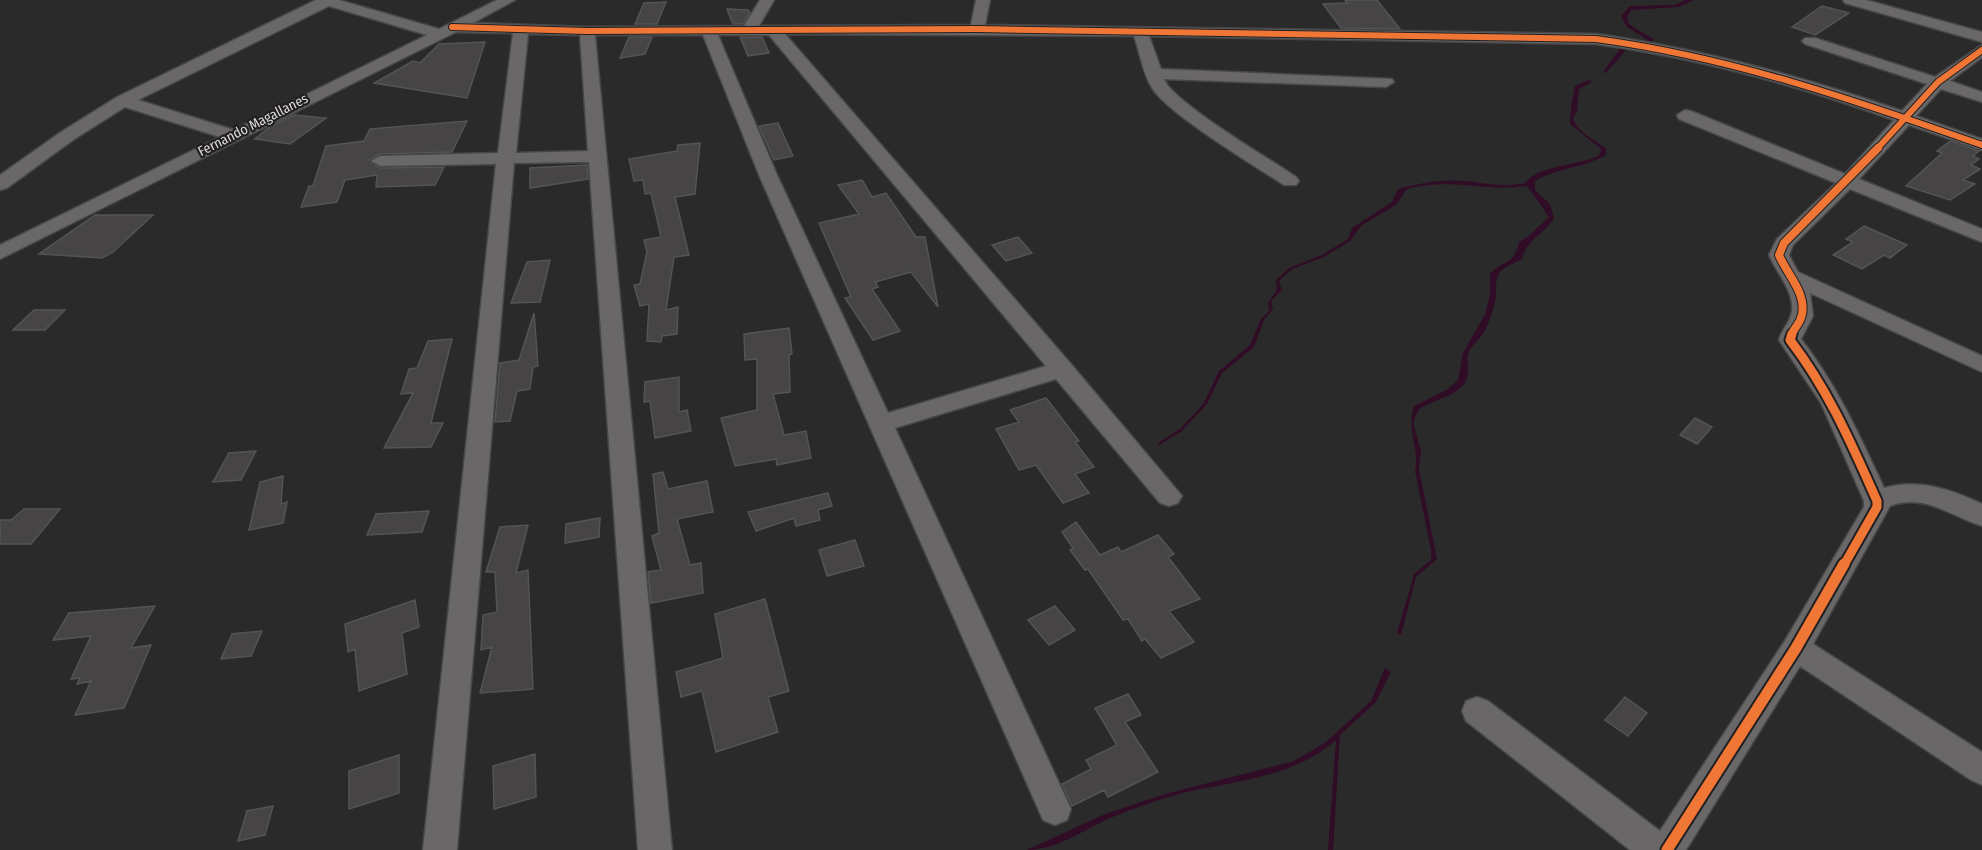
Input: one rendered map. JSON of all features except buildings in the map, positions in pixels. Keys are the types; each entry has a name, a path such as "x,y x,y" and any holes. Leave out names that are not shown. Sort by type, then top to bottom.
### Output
{"street":[{"name":"Fernando Magallanes","path":"0,253 508,0"},
{"path":"749,30 767,0"},
{"path":"977,29 982,0"},
{"path":"1850,0 1982,37"},
{"path":"0,184 67,136 123,101 325,1 445,30 977,29 1596,39 1652,45 1749,67 1982,145"},
{"path":"440,850 506,158 521,29"},
{"path":"772,29 900,183 1063,369 1169,496"},
{"path":"587,31 655,850"},
{"path":"709,31 768,175 1055,810"},
{"path":"1140,32 1159,87 1180,106 1290,181"},
{"path":"1810,41 1982,97"},
{"path":"1982,50 1938,82 1847,182 1784,243 1779,255 1782,266 1793,277 1982,365"},
{"path":"1153,74 1386,82"},
{"path":"123,101 233,135"},
{"path":"1685,115 1982,236"},
{"path":"380,161 597,156"},
{"path":"1667,850 1796,648 1877,507 1877,501 1833,403 1790,340 1791,332 1802,320 1804,305 1793,277"},
{"path":"882,423 1063,369"},
{"path":"1877,501 1905,491 1922,492 1944,498 1982,516"},
{"path":"1796,648 1982,770"},
{"path":"1477,711 1657,850"}],"shaded area":[{"path":"1685,0 1694,0 1679,7 1631,10 1627,17 1629,24 1653,39 1652,43 1626,50 1606,73 1603,72 1620,49 1648,40 1627,27 1621,16 1630,6 1675,5"},
{"path":"1589,80 1592,82 1579,89 1577,111 1573,118 1582,131 1606,148 1606,155 1535,181 1535,190 1550,204 1554,218 1527,247 1522,259 1498,275 1495,299 1484,333 1469,352 1468,375 1465,383 1450,395 1418,410 1413,423 1421,451 1419,469 1437,559 1416,577 1401,635 1397,633 1414,574 1431,560 1415,471 1416,455 1411,424 1414,406 1448,389 1458,380 1463,353 1485,314 1490,295 1490,274 1511,259 1519,242 1549,217 1527,186 1439,184 1407,189 1396,205 1361,226 1350,241 1324,257 1292,269 1279,281 1282,290 1271,301 1273,309 1264,320 1254,347 1222,373 1207,404 1182,431 1159,445 1158,443 1180,429 1204,403 1219,371 1250,345 1261,319 1269,311 1268,303 1277,290 1276,280 1289,268 1322,255 1348,239 1352,228 1392,202 1398,189 1422,183 1447,181 1502,185 1525,183 1531,177 1548,169 1599,156 1601,149 1570,124 1575,86"},
{"path":"1385,668 1391,672 1376,702 1340,735 1333,850 1328,850 1336,740 1296,765 1274,773 1159,800 1111,818 1057,844 1027,850 1105,814 1165,794 1294,761 1326,742 1371,701"}],"cycle path":[{"path":"452,27 587,31 977,29 1596,39 1695,55 1792,80 1982,145"},
{"path":"1667,850 1796,648 1877,507 1877,501 1833,403 1814,371 1790,340 1802,316 1802,299 1779,255 1784,243 1847,182 1938,82 1982,50"}]}
